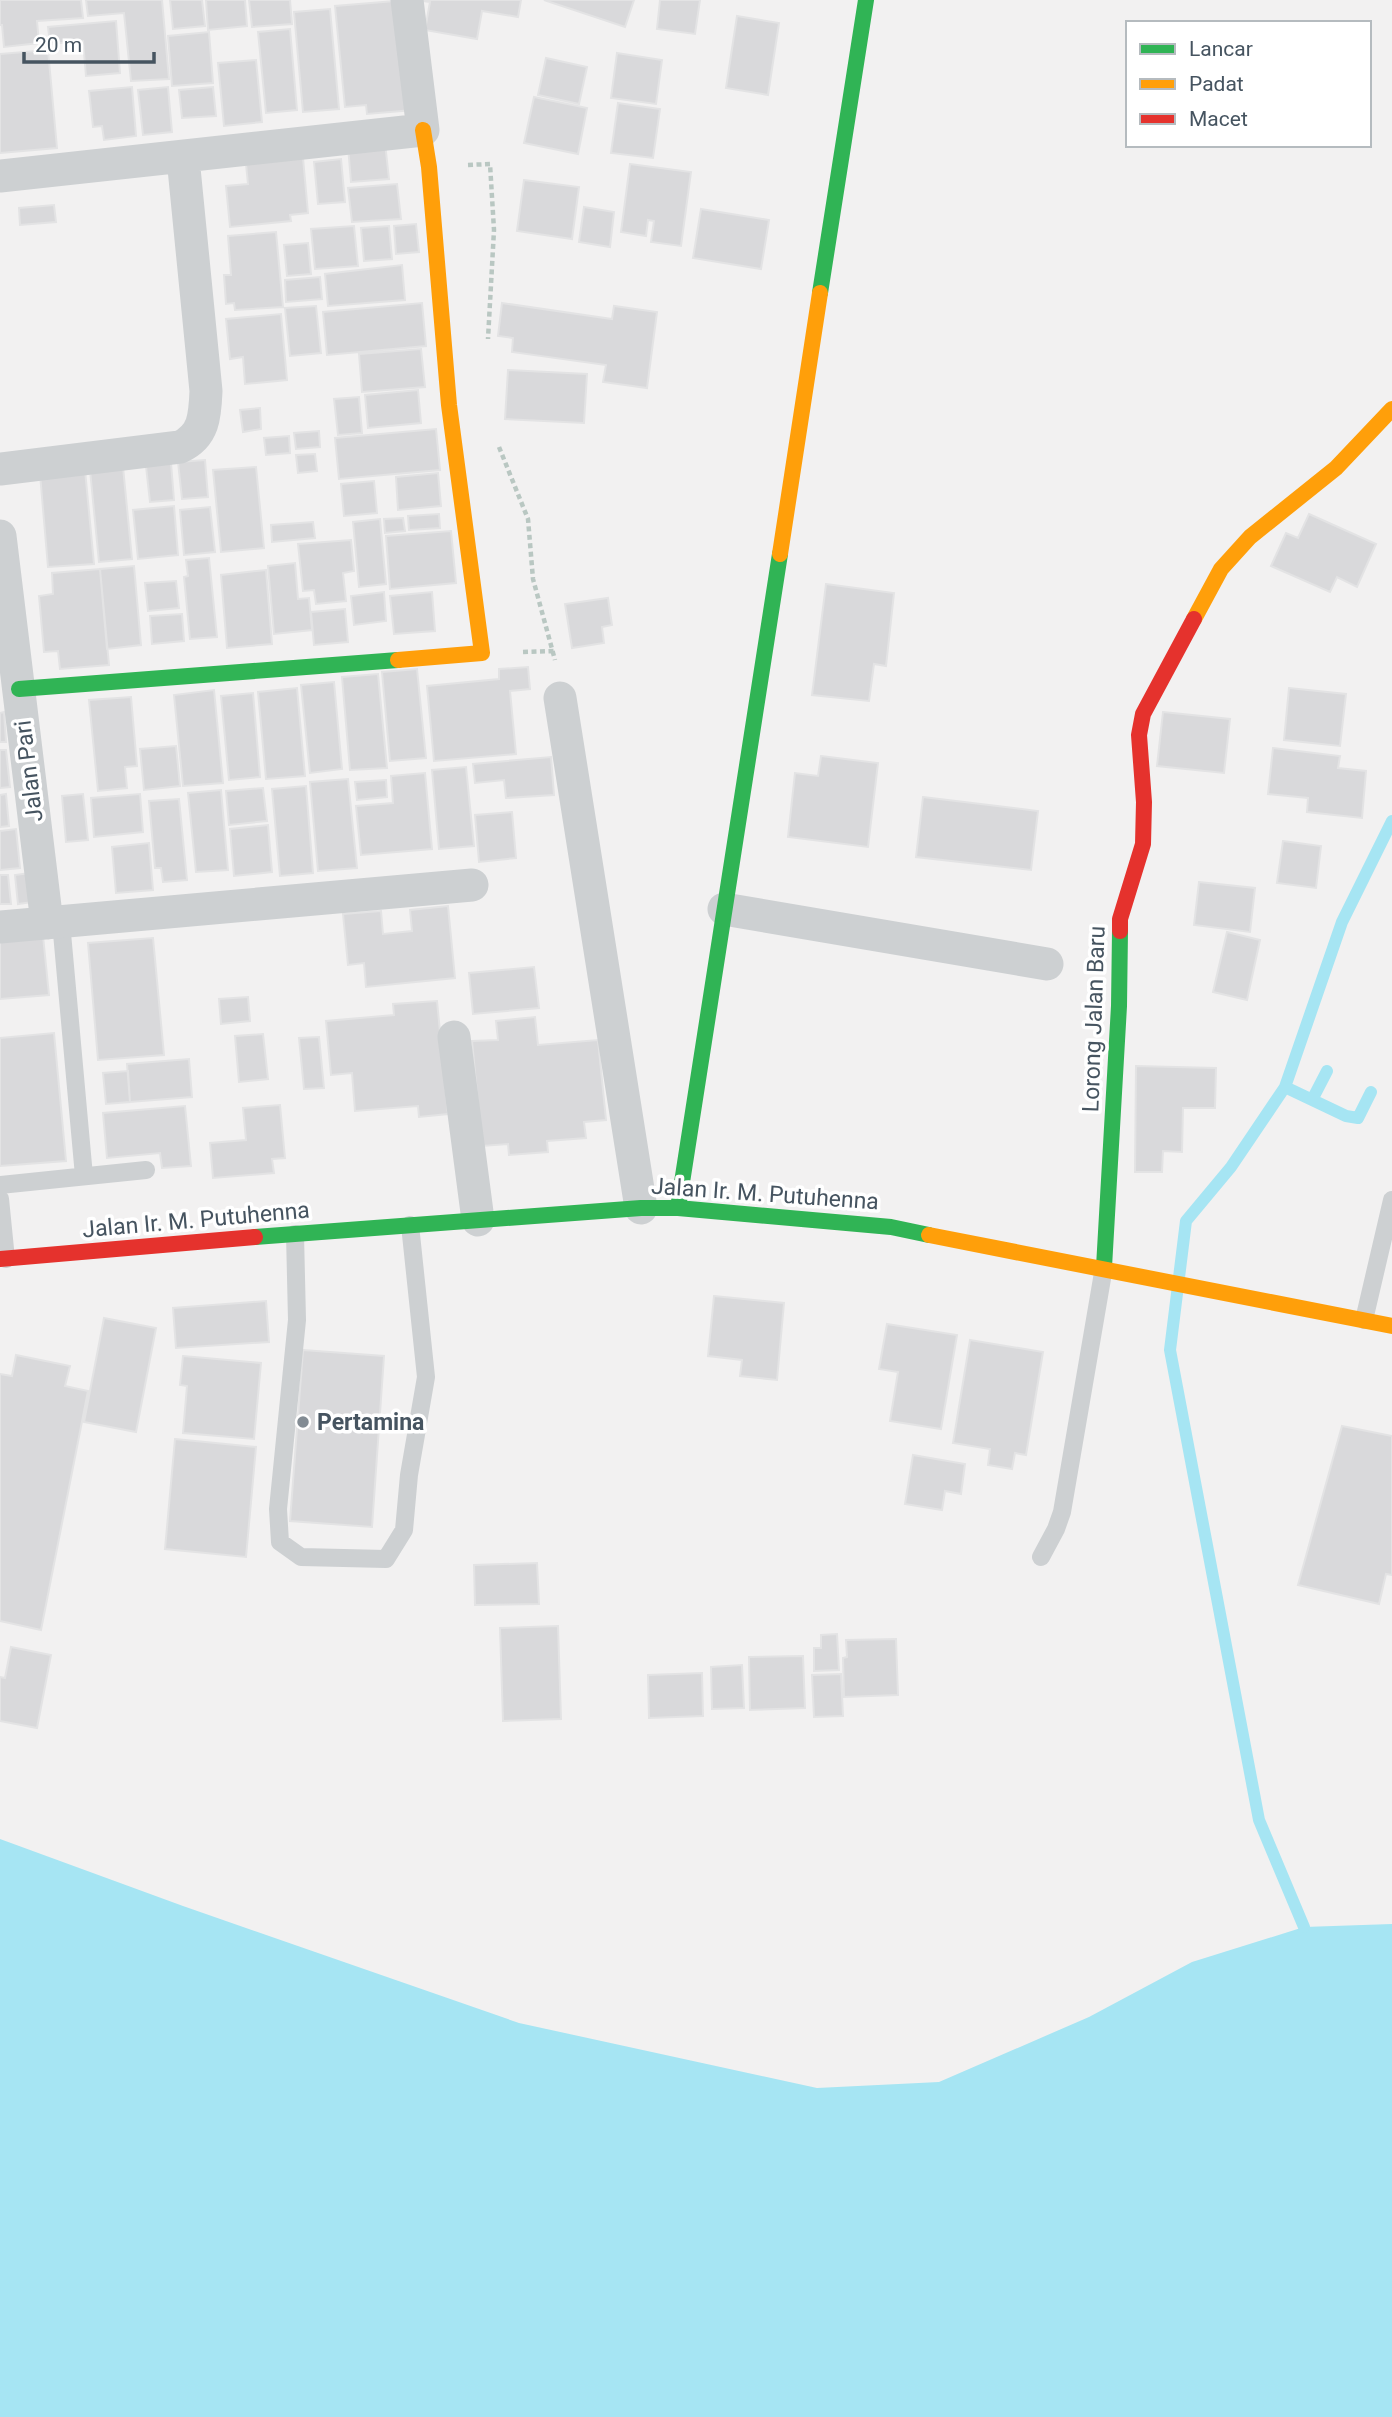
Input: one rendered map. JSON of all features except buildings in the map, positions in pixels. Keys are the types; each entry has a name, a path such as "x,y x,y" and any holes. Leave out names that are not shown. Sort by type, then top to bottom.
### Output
{"main road":[{"path":"678,1208 866,0"},
{"path":"19,690 482,653 449,405 429,167 423,130"},
{"name":"Lorong Jalan Baru","path":"1113,1269 1120,919 1143,844 1144,802 1139,735 1143,714 1221,569 1250,537 1336,468 1392,409"},
{"name":"Jalan Ir. M. Putuhenna","path":"3,1259 410,1225 640,1208 678,1208 891,1227 1392,1326"}],"street":[{"path":"0,176 423,130 407,0"},
{"path":"0,469 180,447 192,441 200,430 206,391 183,158"},
{"name":"Jalan Pari","path":"0,536 19,690 54,922"},
{"path":"560,698 640,1208"},
{"path":"0,927 472,885"},
{"path":"724,909 1048,964"},
{"path":"454,1037 478,1220"}],"lane":[{"path":"54,922 84,1176"},
{"path":"0,1185 146,1170"},
{"path":"0,1199 3,1259"},
{"path":"1364,1320 1392,1200"},
{"path":"295,1234 297,1320 278,1509 280,1542 301,1557 386,1559 404,1530 409,1475 426,1377 410,1225"},
{"path":"1041,1556 1062,1512 1113,1269"}],"path":[{"path":"429,167 490,164 494,230 487,347"},
{"path":"498,444 528,519 533,579 554,651"}],"water":[{"path":"0,1839 519,2023 817,2088 939,2082 1089,2017 1192,1962 1304,1927 1392,1924 1392,2417 0,2417"}],"waterway":[{"path":"1304,1927 1259,1820 1170,1350 1186,1221 1231,1167 1285,1087 1342,922 1392,821"},
{"path":"1312,1100 1327,1071"},
{"path":"1285,1087 1346,1116 1358,1118 1371,1092"}],"traffic: fast":[{"path":"820,293 866,0"},
{"path":"678,1208 780,554"},
{"path":"19,689 398,660"},
{"path":"1104,1267 1119,1006 1120,931"},
{"path":"255,1237 641,1208 678,1208 891,1227 929,1235"}],"traffic: slow":[{"path":"398,660 482,653 449,405 429,167 423,130"},
{"path":"780,554 820,293"},
{"path":"1194,619 1221,569 1250,537 1336,468 1392,409"},
{"path":"929,1235 1392,1326"}],"traffic: jam":[{"path":"1120,931 1120,919 1143,844 1144,802 1139,735 1143,714 1194,619"},
{"path":"0,1259 255,1237"}],"place":[{"name":"Pertamina","path":"303,1422"}]}
